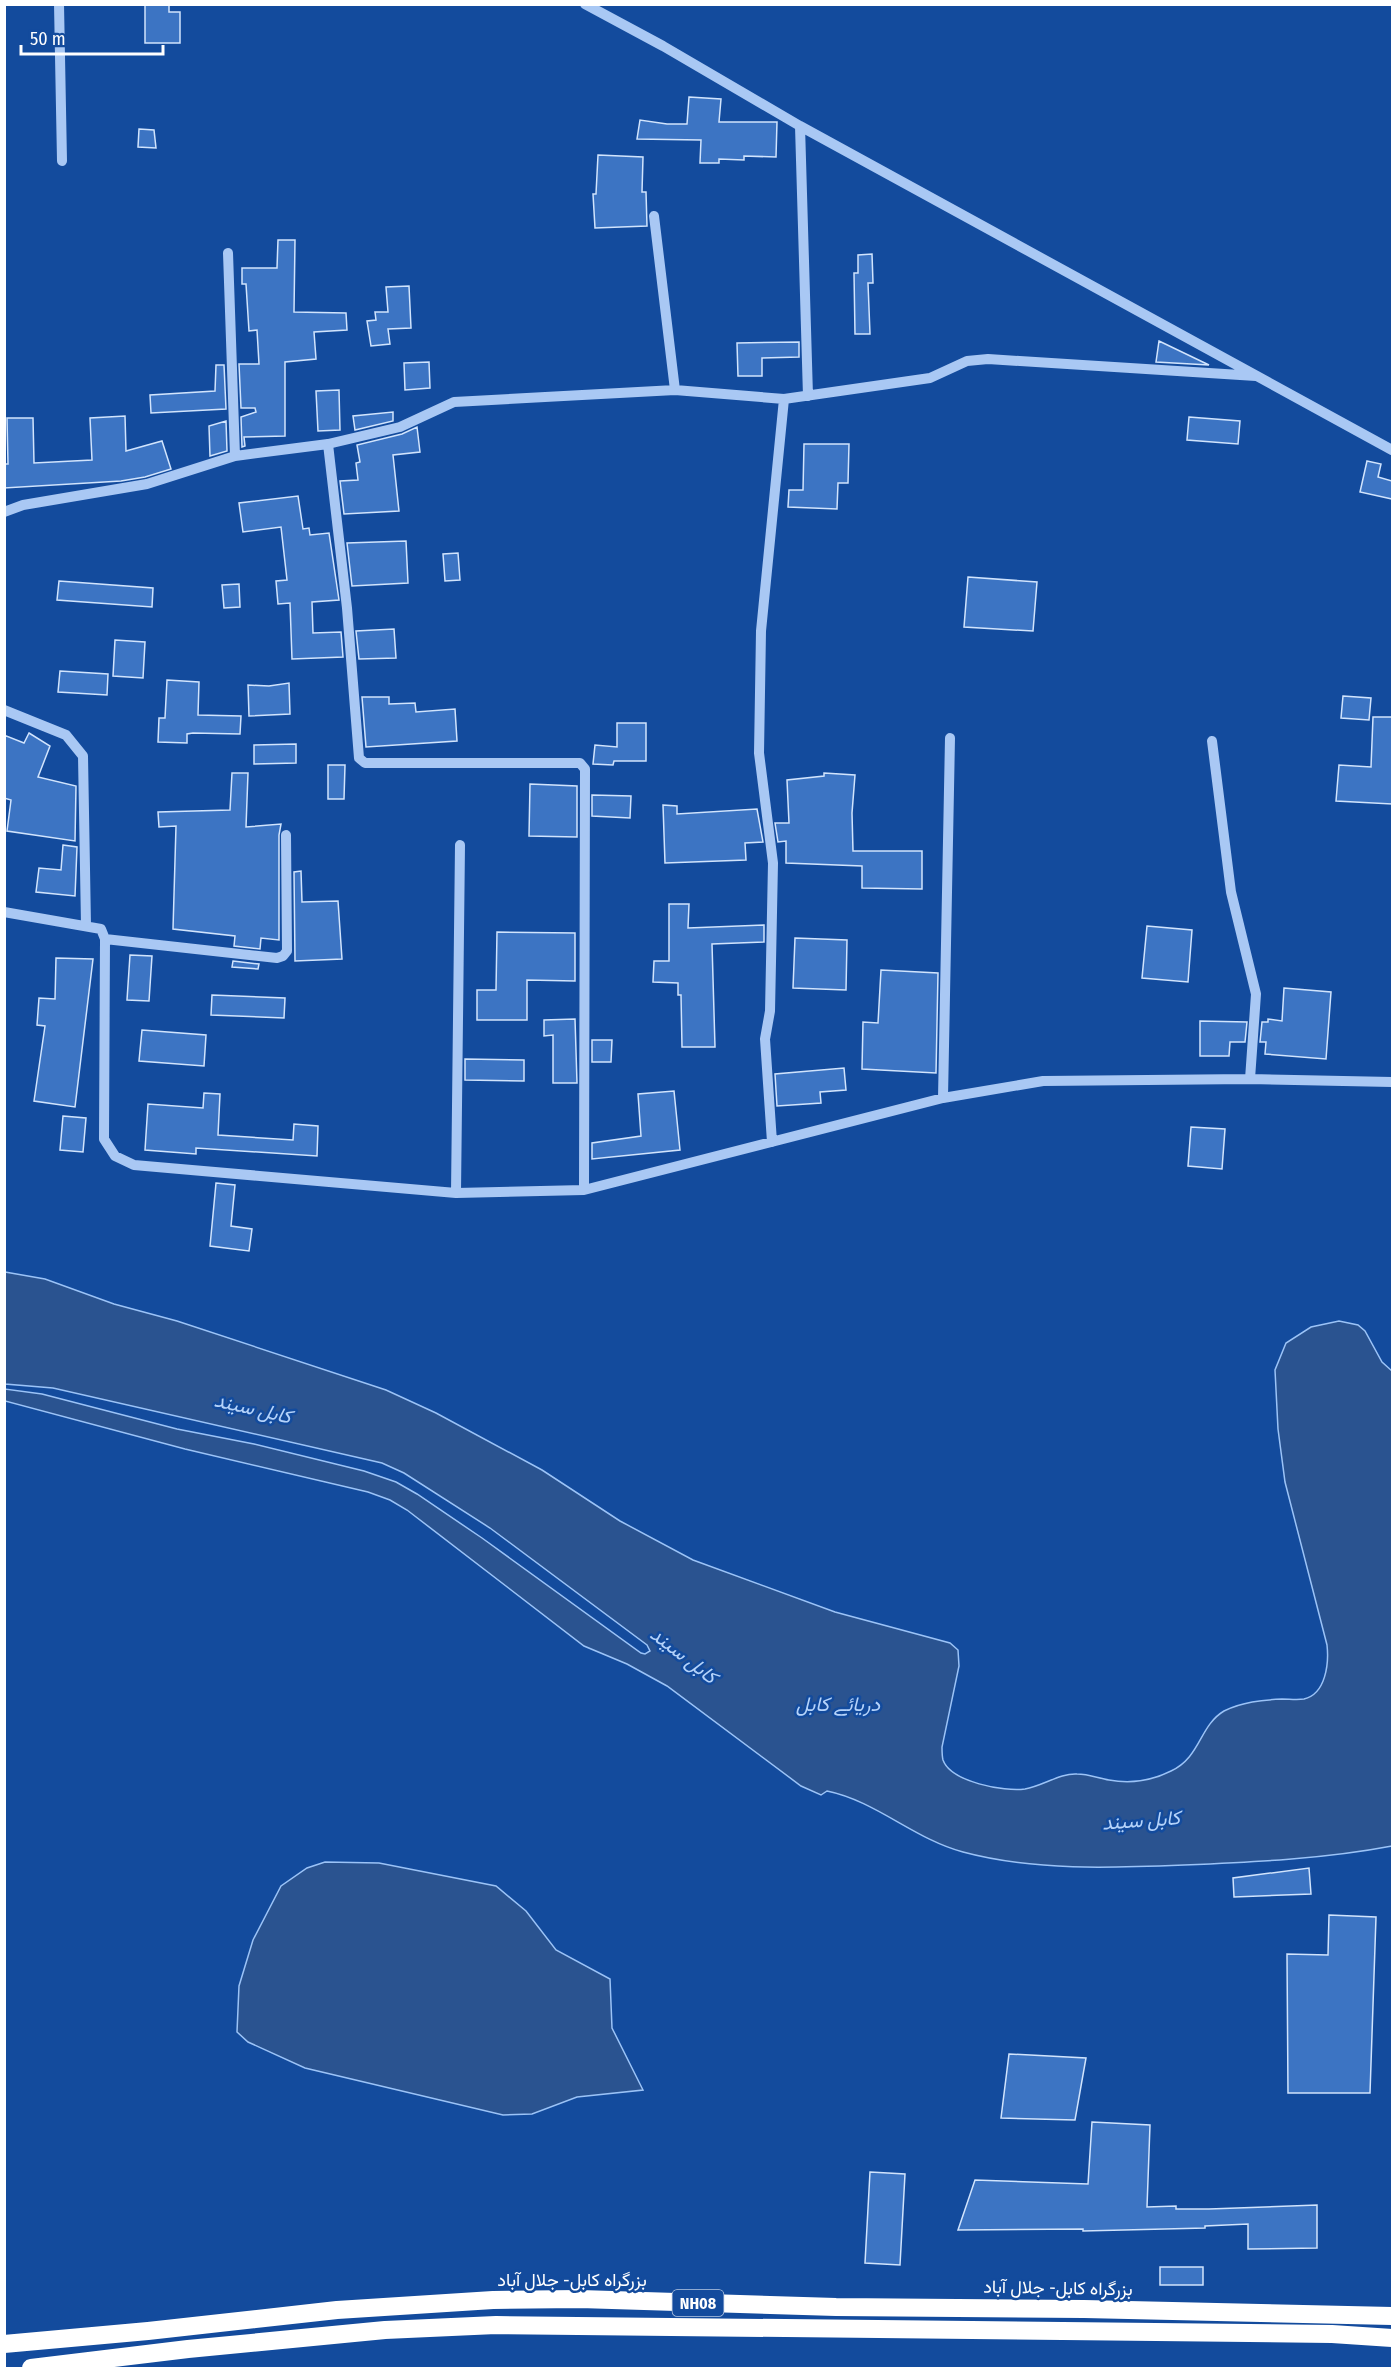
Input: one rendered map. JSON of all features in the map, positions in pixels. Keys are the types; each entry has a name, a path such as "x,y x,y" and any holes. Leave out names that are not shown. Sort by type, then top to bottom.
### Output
{"highway":[{"name":"بزرگراه کابل- جلال آباد","path":"4,2344 337,2310 494,2300 580,2299 836,2307 1084,2309 1392,2316"},
{"path":"494,2300 496,2325"},
{"name":"NH08","path":"31,2368 188,2349 385,2330 496,2325 1332,2334 1392,2338"}],"street":[{"path":"59,4 62,160"},
{"path":"585,4 663,46 800,126 1392,450"},
{"path":"800,126 808,396"},
{"path":"654,216 675,390"},
{"path":"228,253 235,456"},
{"path":"4,512 23,505 147,484 235,456 328,444 400,427 454,402 675,390 784,399 930,378 967,361 988,358 1256,375"},
{"path":"772,1142 765,1039 770,1011 773,863 759,753 761,631 784,399"},
{"path":"328,444 347,608 359,758 365,763 580,763 585,769 584,1190"},
{"path":"4,710 66,735 83,756 86,925"},
{"path":"943,1098 950,738"},
{"path":"1212,741 1232,892 1256,994 1250,1079"},
{"path":"105,939 277,958 283,956 287,951 286,835"},
{"path":"456,1193 460,845"},
{"path":"4,912 101,929 105,939 104,1139 115,1156 134,1165 456,1193 584,1190 943,1098 1043,1081 1250,1079 1392,1082"}],"water":[{"name":"دریائے کابل","path":"5,1272 45,1279 114,1304 177,1321 386,1390 436,1413 542,1470 620,1521 693,1560 835,1612 950,1643 958,1650 959,1666 942,1747 943,1760 948,1768 967,1780 992,1787 1016,1790 1071,1774 1125,1782 1156,1777 1181,1765 1194,1750 1209,1725 1224,1711 1238,1705 1260,1701 1304,1699 1317,1691 1325,1677 1327,1645 1285,1482 1278,1429 1275,1370 1286,1343 1311,1327 1339,1321 1358,1325 1365,1331 1382,1362 1392,1371 1392,1846 1315,1857 1236,1863 1129,1867 1045,1865 963,1852 928,1838 879,1811 845,1796 827,1791 821,1795 801,1786 667,1686 627,1664 584,1646 407,1510 390,1500 368,1492 185,1449 5,1401 5,1389 42,1394 177,1429 254,1444 364,1471 396,1482 482,1538 641,1653 645,1654 650,1651 647,1645 490,1528 404,1473 382,1463 53,1388 5,1384"},
{"path":"325,1862 379,1863 496,1886 526,1911 556,1950 610,1979 612,2028 643,2090 577,2097 532,2114 503,2115 305,2068 248,2042 237,2032 239,1986 253,1940 281,1886 307,1868"}],"building":[{"path":"145,4 169,4 169,12 180,12 180,43 145,43"},
{"path":"689,97 721,99 719,122 777,122 776,157 744,156 744,160 719,159 719,163 700,163 701,140 637,139 640,120 687,124"},
{"path":"139,129 154,130 156,148 138,147"},
{"path":"598,155 643,157 642,192 646,192 647,226 595,228 593,194 596,194"},
{"path":"278,240 295,240 294,312 346,313 347,330 314,332 316,359 285,362 285,436 244,437 245,446 242,447 241,417 256,412 255,408 241,408 239,364 259,364 257,330 249,331 246,284 242,284 242,268 277,268"},
{"path":"872,254 873,283 868,283 870,334 855,334 854,273 858,273 858,255"},
{"path":"409,286 411,328 388,329 390,344 371,346 367,321 376,320 375,312 388,312 386,287"},
{"path":"1159,341 1209,365 1156,362"},
{"path":"799,342 799,357 762,358 762,376 738,376 737,343"},
{"path":"429,362 430,388 405,390 404,363"},
{"path":"216,365 224,365 226,409 151,413 150,395 215,391"},
{"path":"339,390 340,430 318,431 316,391"},
{"path":"393,412 393,421 355,430 353,416"},
{"path":"125,416 126,451 162,441 171,469 121,481 4,488 4,464 8,464 7,418 33,418 34,463 92,460 90,418"},
{"path":"1189,417 1240,421 1238,444 1187,440"},
{"path":"226,421 227,451 210,456 209,426"},
{"path":"417,427 420,452 393,455 399,511 344,514 340,481 358,480 356,463 360,462 357,445 402,434"},
{"path":"804,444 849,444 848,483 838,483 837,509 788,507 789,490 803,490"},
{"path":"1367,461 1381,464 1378,477 1392,481 1392,499 1360,492"},
{"path":"298,496 303,529 309,528 310,535 329,533 339,600 312,602 313,633 341,632 343,657 292,659 290,603 278,604 276,581 287,580 281,527 243,532 239,503"},
{"path":"406,541 408,583 352,586 347,543"},
{"path":"458,553 460,580 445,581 443,554"},
{"path":"968,577 1037,582 1033,631 964,627"},
{"path":"59,581 153,588 152,607 57,600"},
{"path":"239,584 240,607 224,608 222,585"},
{"path":"394,629 396,658 359,659 356,631"},
{"path":"115,640 145,642 143,678 113,676"},
{"path":"60,671 108,674 107,695 58,692"},
{"path":"167,680 199,682 198,715 241,716 240,734 193,733 187,734 187,743 158,742 159,718 165,718"},
{"path":"289,683 290,714 249,716 248,685 269,686"},
{"path":"1343,696 1371,698 1369,720 1341,718"},
{"path":"362,697 389,697 389,704 415,703 416,712 455,709 457,741 366,747"},
{"path":"1373,717 1392,717 1392,804 1336,801 1339,765 1371,767"},
{"path":"617,723 646,723 646,761 614,761 613,765 593,764 595,745 617,747"},
{"path":"29,733 50,746 38,777 76,786 75,841 7,831 11,800 4,798 4,735 24,743"},
{"path":"296,744 296,763 254,764 254,745"},
{"path":"328,765 345,765 344,799 328,799"},
{"path":"232,773 248,773 246,827 281,824 279,835 279,940 261,938 260,949 234,946 235,936 173,929 176,826 159,827 158,812 230,810"},
{"path":"824,773 855,775 852,813 853,851 922,851 922,889 862,888 862,866 786,863 786,841 778,842 775,823 789,823 787,780 824,776"},
{"path":"530,784 577,786 577,837 529,836"},
{"path":"592,795 631,796 630,818 592,816"},
{"path":"663,805 677,806 677,814 757,809 763,842 745,843 746,860 665,863"},
{"path":"63,845 77,847 75,896 36,892 39,868 61,870"},
{"path":"301,871 302,902 338,901 342,959 295,961 294,872"},
{"path":"669,904 689,904 688,928 764,925 764,942 712,944 715,1047 682,1047 681,995 678,995 678,983 653,982 654,961 669,961"},
{"path":"1147,926 1192,930 1188,982 1142,978"},
{"path":"497,932 575,933 575,981 527,980 527,1020 477,1020 477,990 496,990"},
{"path":"795,938 847,940 846,990 793,988"},
{"path":"130,955 152,956 149,1001 127,1000"},
{"path":"56,958 93,959 75,1107 34,1101 45,1026 37,1025 39,998 55,999"},
{"path":"233,961 259,964 258,969 232,967"},
{"path":"881,970 938,973 936,1073 862,1069 863,1022 878,1023"},
{"path":"1284,988 1331,992 1326,1059 1265,1054 1266,1042 1260,1042 1262,1022 1268,1022 1268,1019 1282,1021"},
{"path":"212,995 285,998 284,1018 211,1015"},
{"path":"575,1019 577,1083 553,1083 553,1035 544,1036 544,1020"},
{"path":"1200,1021 1247,1022 1245,1042 1230,1042 1229,1056 1200,1056"},
{"path":"142,1030 206,1035 204,1066 139,1061"},
{"path":"592,1040 612,1040 611,1062 592,1062"},
{"path":"465,1059 524,1060 524,1081 465,1080"},
{"path":"844,1068 846,1090 820,1092 821,1103 777,1106 775,1074"},
{"path":"674,1091 680,1150 592,1159 592,1143 641,1136 638,1094"},
{"path":"204,1093 220,1094 218,1135 293,1140 294,1124 318,1126 317,1156 196,1148 196,1154 145,1150 148,1104 203,1108"},
{"path":"63,1116 86,1118 83,1152 60,1150"},
{"path":"1191,1127 1225,1129 1222,1169 1188,1166"},
{"path":"216,1183 235,1185 231,1226 252,1229 249,1251 210,1246"},
{"path":"1309,1868 1311,1894 1234,1897 1233,1878"},
{"path":"1329,1915 1376,1917 1370,2093 1288,2093 1287,1954 1328,1955"},
{"path":"1009,2054 1086,2058 1075,2120 1001,2118"},
{"path":"1092,2122 1150,2125 1147,2207 1176,2206 1176,2209 1209,2209 1317,2205 1317,2248 1248,2249 1248,2224 1205,2226 1205,2228 1083,2231 1083,2229 958,2230 975,2180 1088,2184"},
{"path":"870,2172 905,2174 900,2265 865,2263"},
{"path":"1160,2267 1203,2267 1203,2285 1160,2285"}],"water label":[{"name":"کابل سيند","path":"253,1408"},
{"name":"کابل سيند","path":"684,1655"},
{"name":"کابل سيند","path":"1141,1820"}]}
